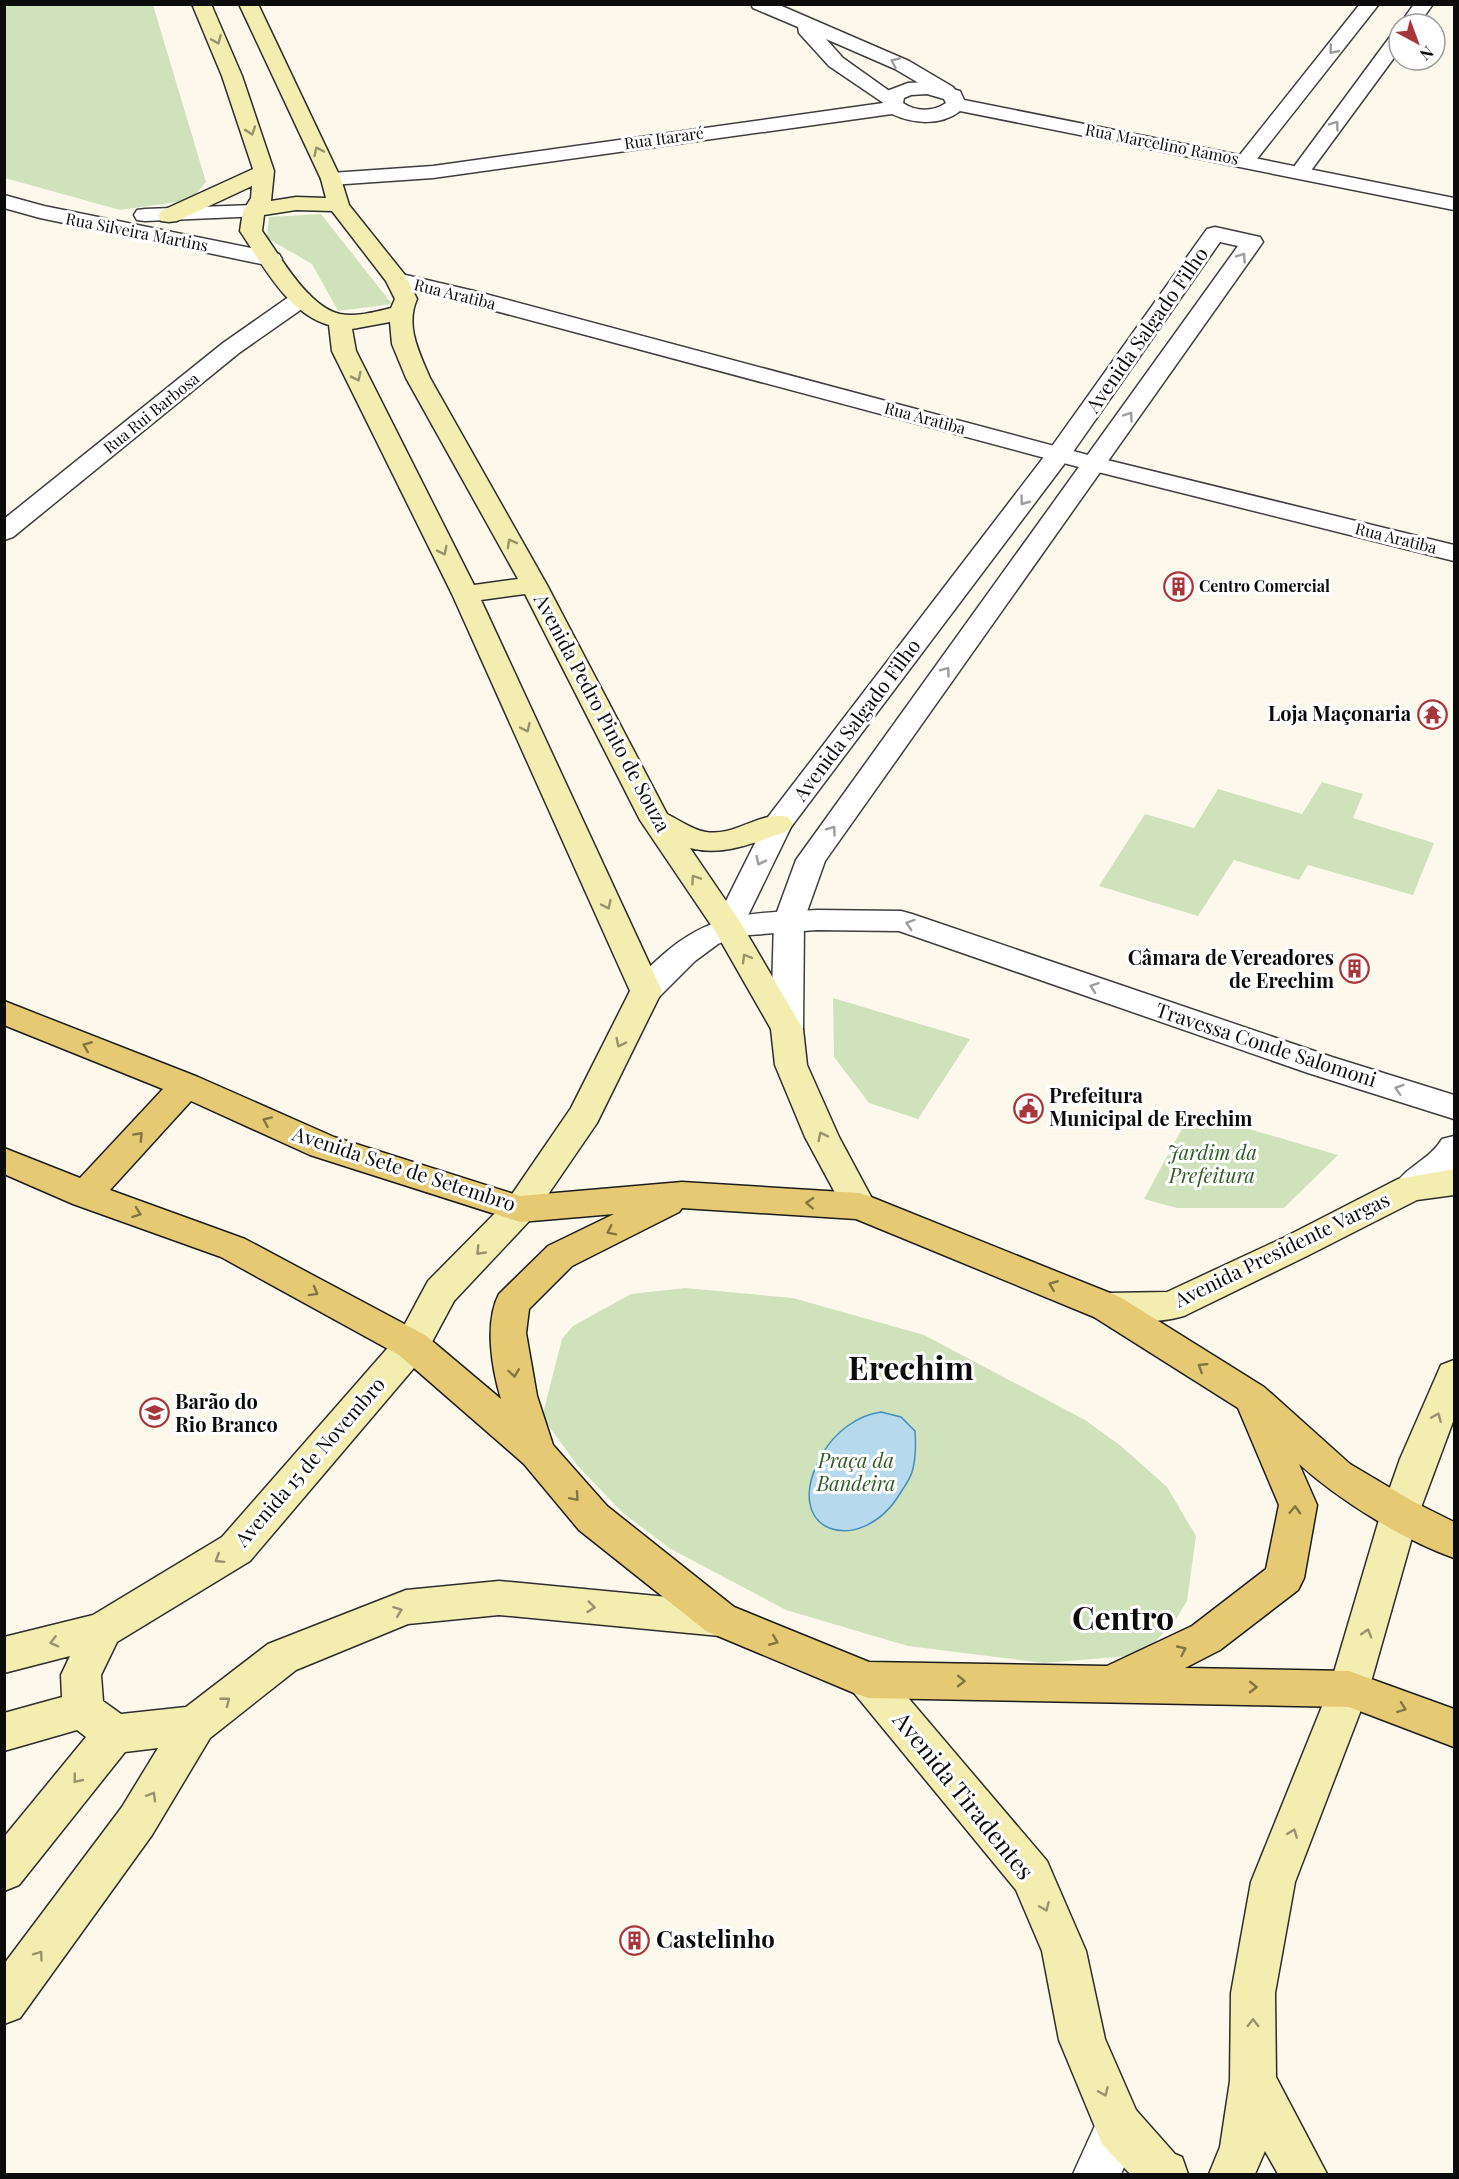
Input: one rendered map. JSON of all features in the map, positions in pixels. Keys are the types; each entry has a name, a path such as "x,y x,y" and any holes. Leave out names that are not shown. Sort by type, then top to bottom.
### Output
{"main road":[{"name":"Avenida Pedro Pinto de Souza","path":"201,4 256,74 331,179 355,200 406,299 400,312 404,344 418,378 534,585 655,819 728,927 787,1029 791,1065 822,1137 859,1206"},
{"name":"Avenida Pedro Pinto de Souza","path":"248,4 264,171 262,198 254,211 251,231 301,299 325,317 340,321 372,320 400,312"},
{"path":"169,216 226,191 264,171"},
{"path":"254,211 285,202 355,200"},
{"path":"340,321 344,351 465,594 646,991 585,1114 520,1209"},
{"path":"465,594 534,585"},
{"path":"655,819 682,835 705,842 734,838 778,824"},
{"name":"Avenida Sete de Setembro","path":"4,1012 186,1085 322,1146 520,1209 682,1195"},
{"path":"85,1195 186,1085"},
{"path":"4,1160 85,1195 233,1248 412,1345 537,1453 593,1518 720,1619 868,1680 1349,1689 1455,1728"},
{"name":"Avenida Presidente Vargas","path":"1107,1307 1171,1306 1410,1188 1455,1182"},
{"path":"537,1453 518,1396 508,1333 512,1304 560,1256 682,1195 859,1206 1107,1307 1251,1398 1337,1475 1400,1514 1455,1541"},
{"name":"Avenida 15 de Novembro","path":"4,1655 103,1630 236,1549 412,1345 441,1291 520,1209"},
{"path":"1232,2175 1243,2147 1253,2081 1253,1993 1274,1882 1349,1689 1400,1514 1419,1459 1455,1375"},
{"path":"1110,1684 1206,1638 1284,1578 1298,1505 1251,1398"},
{"path":"4,2002 137,1821 195,1725 282,1657 406,1607 499,1598 720,1619"},
{"path":"98,1722 81,1675 103,1630"},
{"name":"Avenida Tiradentes","path":"868,1680 1032,1876 1064,1951 1082,2040 1119,2127 1158,2171 1165,2175"},
{"path":"4,1871 98,1722"},
{"path":"4,1732 98,1722 195,1725"},
{"path":"1253,2081 1304,2175"}],"street":[{"path":"760,4 800,21 902,65 951,98 946,112 927,115 908,113 894,104 836,62 800,21 789,4"},
{"path":"1246,160 1370,4"},
{"path":"1300,172 1387,54"},
{"name":"Rua Marcelino Ramos","path":"894,104 894,95 908,89 927,88 951,98 1246,160 1366,188 1455,204"},
{"name":"Rua Itararé","path":"331,179 433,172 894,104"},
{"name":"Rua Itararé","path":"355,200 433,172"},
{"name":"Rua Silveira Martins","path":"4,183 136,215 169,216 254,211"},
{"name":"Rua Marcelino Ramos","path":"1366,188 1455,218"},
{"name":"Rua Silveira Martins","path":"4,201 40,212 271,259"},
{"name":"Avenida Salgado Filho","path":"728,927 778,824 1059,454 1215,234 1252,242 811,860 789,920 787,1029"},
{"name":"Rua Aratiba","path":"396,279 1095,464 1455,553"},
{"name":"Rua Rui Barbosa","path":"4,532 231,348 301,299"},
{"name":"Travessa Conde Salomoni","path":"728,927 830,918 901,921 1320,1065 1455,1107"},
{"path":"646,991 663,970 685,953 728,927"},
{"path":"1410,1188 1449,1157 1455,1148"},
{"path":"1096,2175 1119,2127"}],"green space":[{"path":"4,5 153,5 206,182 191,200 120,210 5,178"},
{"path":"321,214 392,304 338,311 312,264 267,238 269,217"},
{"path":"1322,782 1363,794 1353,818 1434,843 1413,895 1308,865 1299,880 1234,860 1198,916 1099,886 1145,814 1194,828 1218,789 1302,814"},
{"path":"833,998 970,1039 918,1119 869,1103 834,1057"},
{"name":"Jardim da Prefeitura","path":"1191,1112 1338,1155 1284,1208 1177,1208 1144,1199"},
{"name":"Praça da Bandeira","path":"685,1288 793,1298 924,1335 1085,1420 1121,1446 1167,1487 1196,1536 1187,1601 1176,1619 1156,1641 1128,1656 1044,1663 908,1646 786,1610 671,1549 623,1513 578,1466 542,1417 562,1339 573,1326 631,1294"}],"water":[{"path":"881,1412 901,1417 915,1431 915,1457 910,1477 884,1513 865,1526 846,1531 829,1528 816,1518 810,1502 811,1480 823,1453 834,1438 848,1426 864,1417"}],"place":[{"name":"Centro Comercial","path":"1178,586"},
{"name":"Loja Maçonaria","path":"1432,714"},
{"name":"Câmara de Vereadores de Erechim","path":"1355,969"},
{"name":"Prefeitura Municipal de Erechim","path":"1028,1108"},
{"name":"Barão do Rio Branco","path":"154,1413"},
{"name":"Castelinho","path":"635,1940"}],"district":[{"name":"Erechim","path":"911,1369"},
{"name":"Centro","path":"1123,1619"}]}
